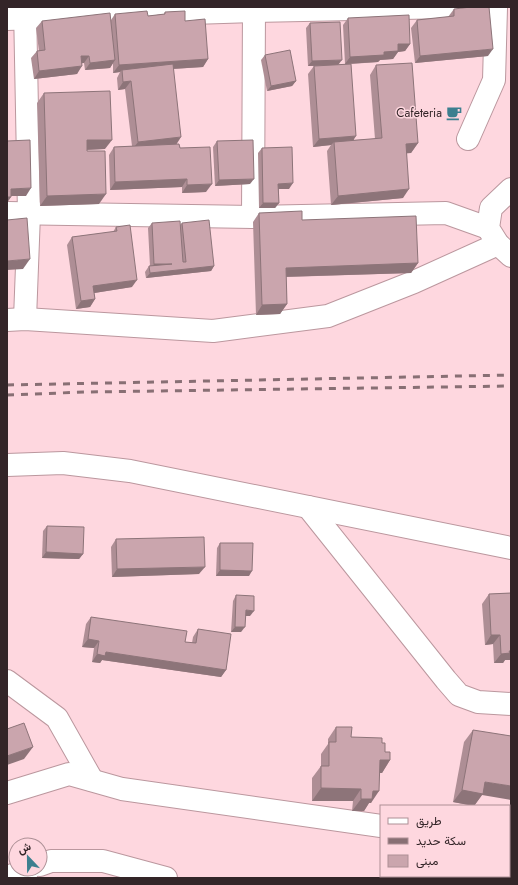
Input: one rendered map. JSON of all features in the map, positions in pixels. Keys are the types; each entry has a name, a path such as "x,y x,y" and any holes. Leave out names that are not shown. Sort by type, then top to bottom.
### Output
{"street":[{"path":"451,7 254,9 19,15 29,214 16,320 213,331 328,316 414,282 499,243"},
{"path":"468,139 494,80 497,8"},
{"path":"253,217 254,9"},
{"path":"499,243 491,208 511,189"},
{"path":"7,213 253,217 446,213 499,243"},
{"path":"7,465 63,463 130,471 511,548"},
{"path":"308,507 459,695 478,702 511,704"},
{"path":"7,681 57,718 92,780"},
{"path":"7,793 69,774 122,789 380,826"},
{"path":"48,862 103,860 166,878"}],"building":[{"path":"489,7 493,49 420,56 417,20 454,16 454,9"},
{"path":"147,11 148,16 165,14 165,12 185,11 185,21 205,19 208,59 119,65 115,14"},
{"path":"110,13 115,60 90,63 89,56 81,56 82,66 39,71 37,51 45,50 42,21"},
{"path":"409,15 410,44 398,44 398,51 384,52 384,55 350,57 348,18"},
{"path":"340,22 342,60 312,61 310,23"},
{"path":"290,50 296,81 271,86 265,55"},
{"path":"412,63 418,143 406,144 409,189 338,196 334,142 382,138 376,65"},
{"path":"173,64 181,137 138,142 131,81 123,82 122,70"},
{"path":"351,64 356,136 319,139 314,66"},
{"path":"110,91 112,140 87,140 87,151 105,151 106,194 47,196 44,93"},
{"path":"30,140 31,188 11,189 11,197 7,197 7,141"},
{"path":"253,140 254,179 219,180 217,141"},
{"path":"179,144 180,148 210,147 212,184 187,185 187,179 115,182 114,147"},
{"path":"292,147 293,183 278,184 279,203 263,203 262,148"},
{"path":"302,211 302,220 416,216 418,263 286,268 287,304 262,305 259,213"},
{"path":"27,218 30,259 7,261 7,220"},
{"path":"209,220 214,266 150,273 149,266 172,264 154,264 152,223 180,221 183,262 186,262 182,223"},
{"path":"130,225 137,280 93,286 95,299 81,301 72,237 117,231 116,227"},
{"path":"47,526 84,527 83,554 46,552"},
{"path":"204,537 205,567 117,569 116,539"},
{"path":"220,543 253,543 252,571 220,570"},
{"path":"511,593 511,651 509,651 510,653 501,654 500,635 491,635 489,594"},
{"path":"236,595 254,596 254,611 246,610 245,627 235,627"},
{"path":"91,617 187,631 185,642 196,643 198,629 231,634 226,670 106,652 105,656 97,654 99,641 88,639"},
{"path":"24,723 33,747 7,756 7,729"},
{"path":"336,727 352,727 351,737 382,738 382,743 385,743 385,752 390,752 390,760 380,760 379,791 373,791 372,799 361,799 361,789 321,788 321,766 329,766 329,742 336,742"},
{"path":"473,730 511,736 511,786 485,782 483,794 462,790"},
{"path":"511,860 511,878 469,878 510,877"}],"railway":[{"path":"7,385 511,375"},
{"path":"7,395 86,392 511,386"}],"place":[{"name":"Cafeteria","path":"454,113"}]}
